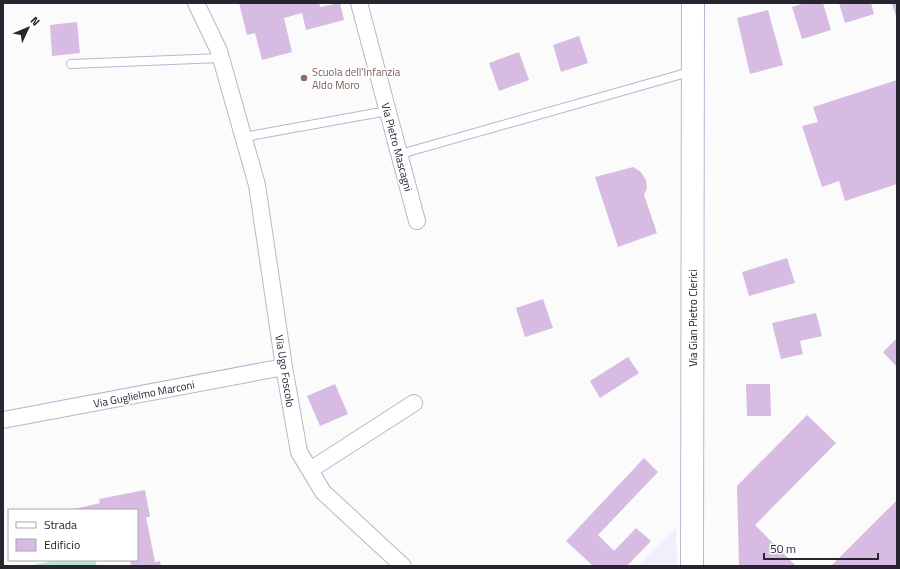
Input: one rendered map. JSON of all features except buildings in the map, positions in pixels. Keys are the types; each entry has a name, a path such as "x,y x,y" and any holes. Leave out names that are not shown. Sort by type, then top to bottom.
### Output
{"main road":[{"name":"Via Gian Pietro Clerici","path":"692,566 693,3"}],"street":[{"name":"Via Ugo Foscolo","path":"196,3 221,58 257,185 284,367 300,452 323,492 403,566"},
{"name":"Via Pietro Mascagni","path":"359,3 417,221"},
{"name":"Via Guglielmo Marconi","path":"3,420 284,367"},
{"path":"310,470 414,403"}],"lane":[{"path":"71,64 221,58"},
{"path":"399,155 693,71"},
{"path":"244,137 387,111"}],"shaded area":[{"path":"676,528 677,566 638,566"}],"green space":[{"path":"52,561 95,561 97,566 28,566"}],"place":[{"name":"Scuola dell'Infanzia Aldo Moro","path":"304,78"}]}
